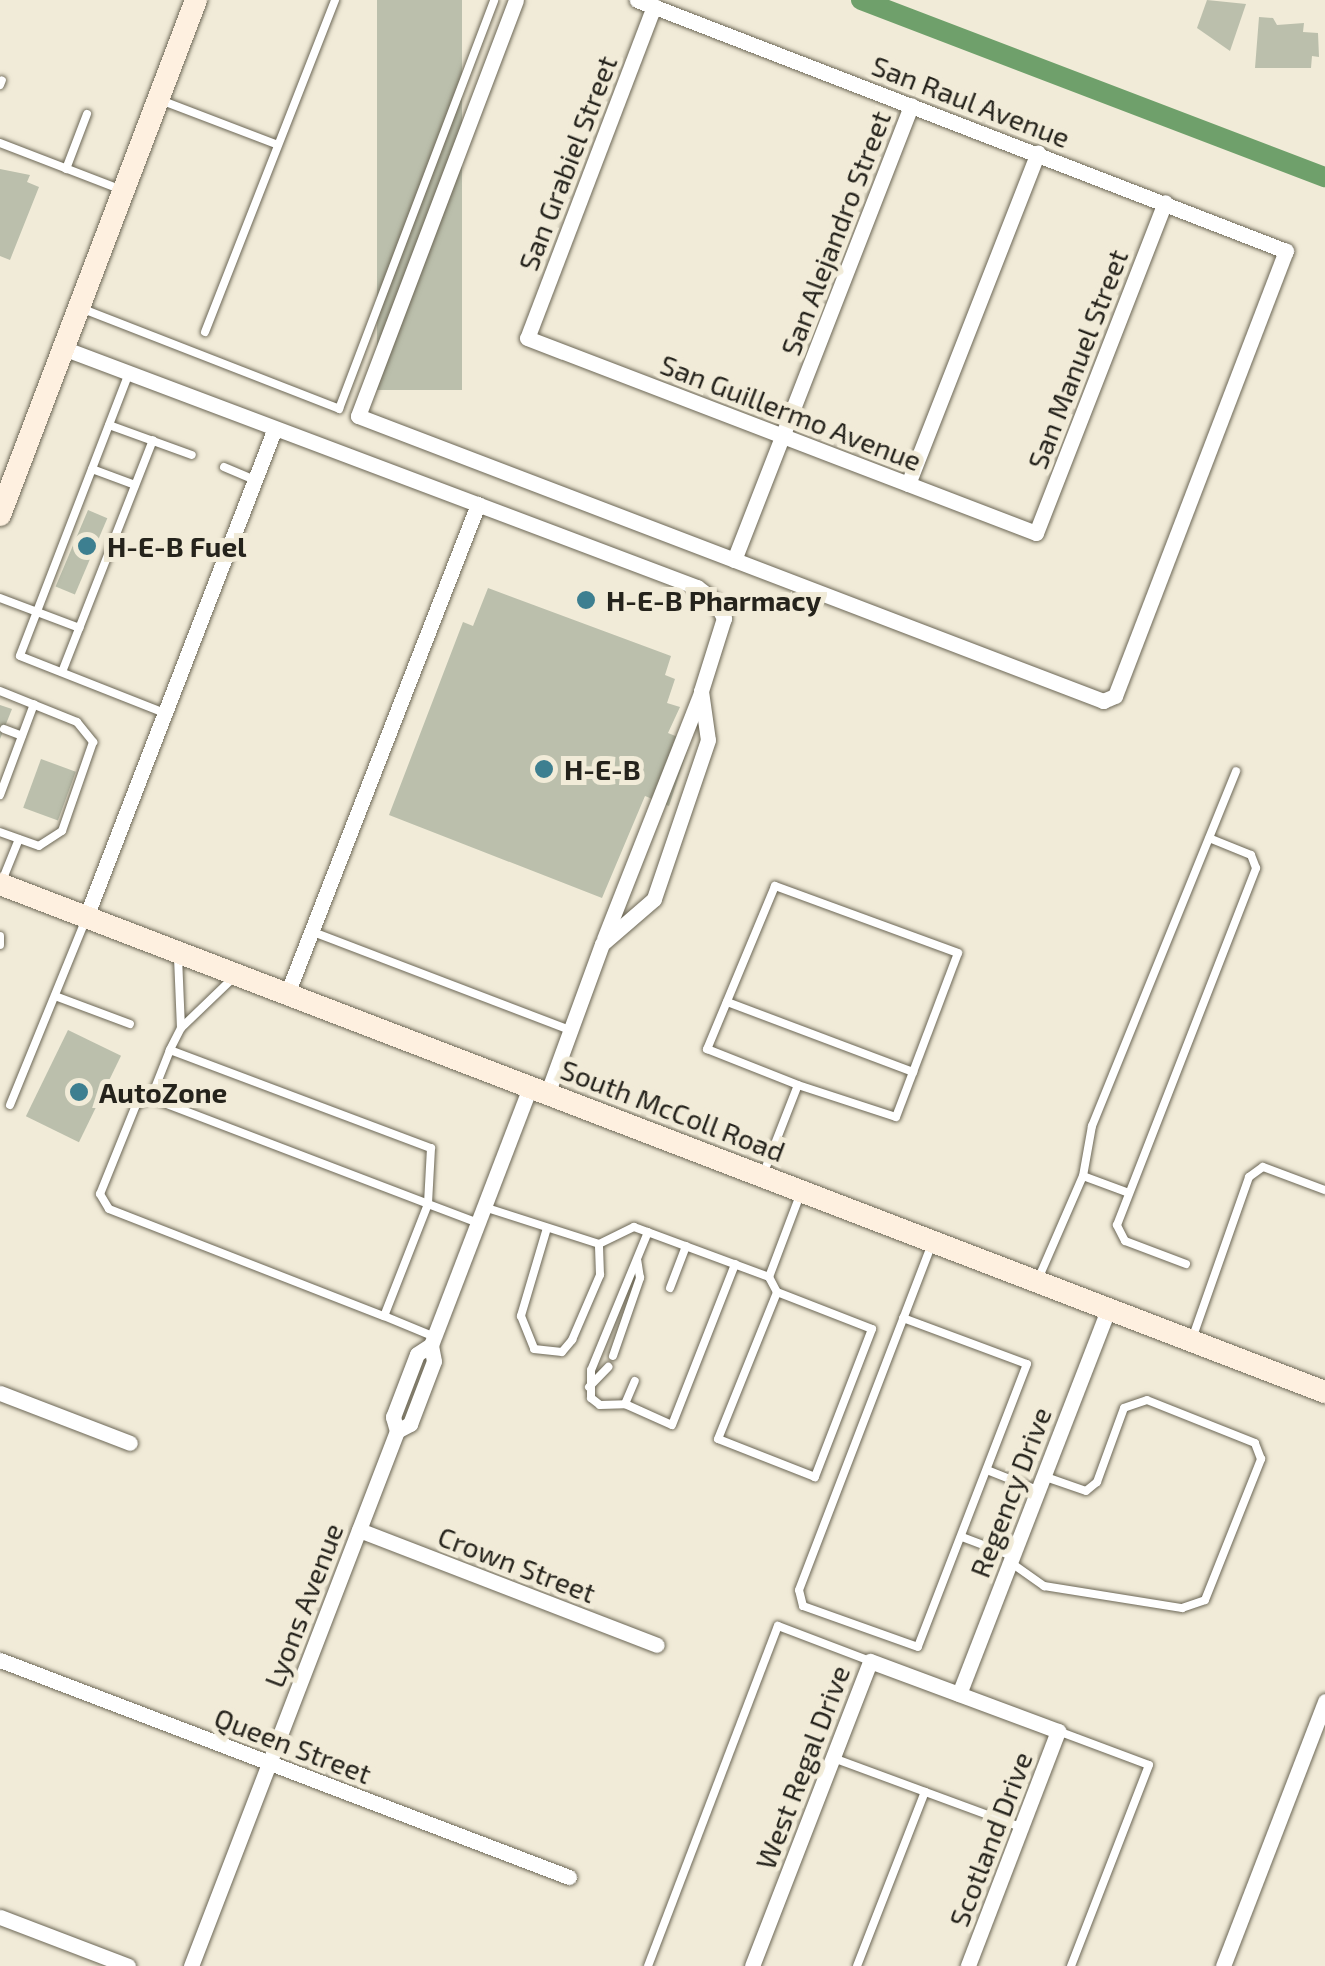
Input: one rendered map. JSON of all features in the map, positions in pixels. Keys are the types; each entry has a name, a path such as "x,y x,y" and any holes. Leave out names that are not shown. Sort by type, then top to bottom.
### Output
{"main road":[{"path":"0,515 196,0"},
{"name":"South McColl Road","path":"0,884 1191,1340 1322,1385"}],"street":[{"path":"516,0 358,416 734,560"},
{"name":"San Raul Avenue","path":"637,0 1286,251 1116,696 1104,700 734,560"},
{"name":"San Grabiel Street","path":"527,338 654,6"},
{"name":"San Alejandro Street","path":"734,560 911,105"},
{"path":"908,484 1038,153"},
{"name":"San Manuel Street","path":"1036,533 1165,202"},
{"name":"San Guillermo Avenue","path":"527,338 1036,533"},
{"path":"64,348 478,504 287,994"},
{"path":"86,917 276,428"},
{"name":"Lyons Avenue","path":"192,1966 397,1432 392,1418 417,1354 433,1341 481,1215 570,1030 701,692 724,618 706,594 478,504"},
{"path":"602,944 654,899 708,740 701,692"},
{"name":"Regency Drive","path":"959,1694 1108,1308"},
{"path":"0,1394 130,1443"},
{"name":"Crown Street","path":"359,1530 657,1646"},
{"name":"Queen Street","path":"0,1660 569,1877"},
{"name":"West Regal Drive","path":"752,1966 870,1660 1058,1731"},
{"path":"1223,1966 1325,1701"},
{"name":"Scotland Drive","path":"968,1966 1058,1731"},
{"path":"0,1917 128,1966"}],"lane":[{"path":"205,332 335,0"},
{"path":"339,409 494,0"},
{"path":"158,100 278,145"},
{"path":"66,169 87,114"},
{"path":"0,144 124,191"},
{"path":"79,308 358,416"},
{"path":"128,373 63,544 60,568 20,656 165,713"},
{"path":"108,425 192,455"},
{"path":"62,672 152,440"},
{"path":"224,467 255,480"},
{"path":"92,469 135,485"},
{"path":"71,524 81,528"},
{"path":"100,534 114,540"},
{"path":"63,544 73,548"},
{"path":"92,555 106,560"},
{"path":"84,576 98,581"},
{"path":"0,598 80,628"},
{"path":"0,692 77,722 93,742 62,831 39,846 0,832"},
{"path":"0,795 34,704"},
{"path":"4,729 22,736"},
{"path":"0,752 14,758"},
{"path":"1038,1282 1083,1176 1092,1126 1236,771"},
{"path":"1186,1264 1119,1234 1129,1192 1256,868 1251,855 1209,838"},
{"path":"0,884 19,839"},
{"path":"775,886 958,952 913,1072 896,1117 798,1085 707,1049 775,886"},
{"path":"10,1105 86,917"},
{"path":"312,931 570,1030"},
{"path":"0,936 0,945"},
{"path":"178,952 181,1028"},
{"path":"151,1098 181,1028 236,975"},
{"path":"55,996 130,1024"},
{"path":"727,1002 913,1072"},
{"path":"170,1050 431,1148 428,1204 384,1316"},
{"path":"763,1176 798,1085"},
{"path":"433,1341 384,1316 109,1209 100,1194 136,1104 151,1098 428,1204 547,1228 600,1244"},
{"path":"1191,1340 1249,1177 1262,1167 1325,1190"},
{"path":"1083,1176 1129,1192"},
{"path":"768,1277 801,1191"},
{"path":"600,1244 622,1227 648,1232 768,1277 777,1292 872,1329 815,1476 718,1439 777,1292"},
{"path":"547,1228 521,1316 534,1349 562,1352 572,1340 600,1274 600,1244"},
{"path":"588,1386 648,1232"},
{"path":"903,1318 1027,1364 918,1647 803,1606 800,1590 932,1241"},
{"path":"670,1288 686,1246"},
{"path":"612,1356 640,1278 637,1259"},
{"path":"588,1386 600,1405 625,1404 672,1425 734,1264"},
{"path":"588,1386 608,1368"},
{"path":"625,1404 635,1381"},
{"path":"962,1537 1011,1559 1044,1586 1182,1608 1205,1600 1262,1459 1256,1443 1148,1400 1124,1408 1097,1482 1086,1491 987,1470"},
{"path":"648,1966 778,1626 870,1660"},
{"path":"1058,1731 1149,1765 1071,1966"},
{"path":"832,1758 1021,1827"},
{"path":"857,1966 925,1792"}],"building":[{"path":"377,0 462,0 462,390 377,390"},
{"path":"1207,0 1246,4 1230,51 1197,28"},
{"path":"1259,17 1273,18 1277,25 1304,23 1303,32 1318,33 1319,57 1312,56 1311,68 1255,68"},
{"path":"0,169 30,175 27,182 39,187 10,260 0,256"},
{"path":"88,510 107,518 75,595 56,586"},
{"name":"H-E-B","path":"488,588 671,656 665,675 675,679 667,703 680,707 668,733 690,742 669,806 645,796 602,898 389,815 463,622 473,626"},
{"path":"0,705 12,709 0,739"},
{"path":"41,759 76,772 58,821 23,808"},
{"name":"AutoZone","path":"68,1030 121,1056 79,1142 26,1116"}],"waterway":[{"path":"861,0 1325,177"}],"place":[{"name":"H-E-B Fuel","path":"87,546"},
{"name":"H-E-B Pharmacy","path":"586,600"},
{"name":"H-E-B","path":"544,769"},
{"name":"AutoZone","path":"79,1092"}]}
